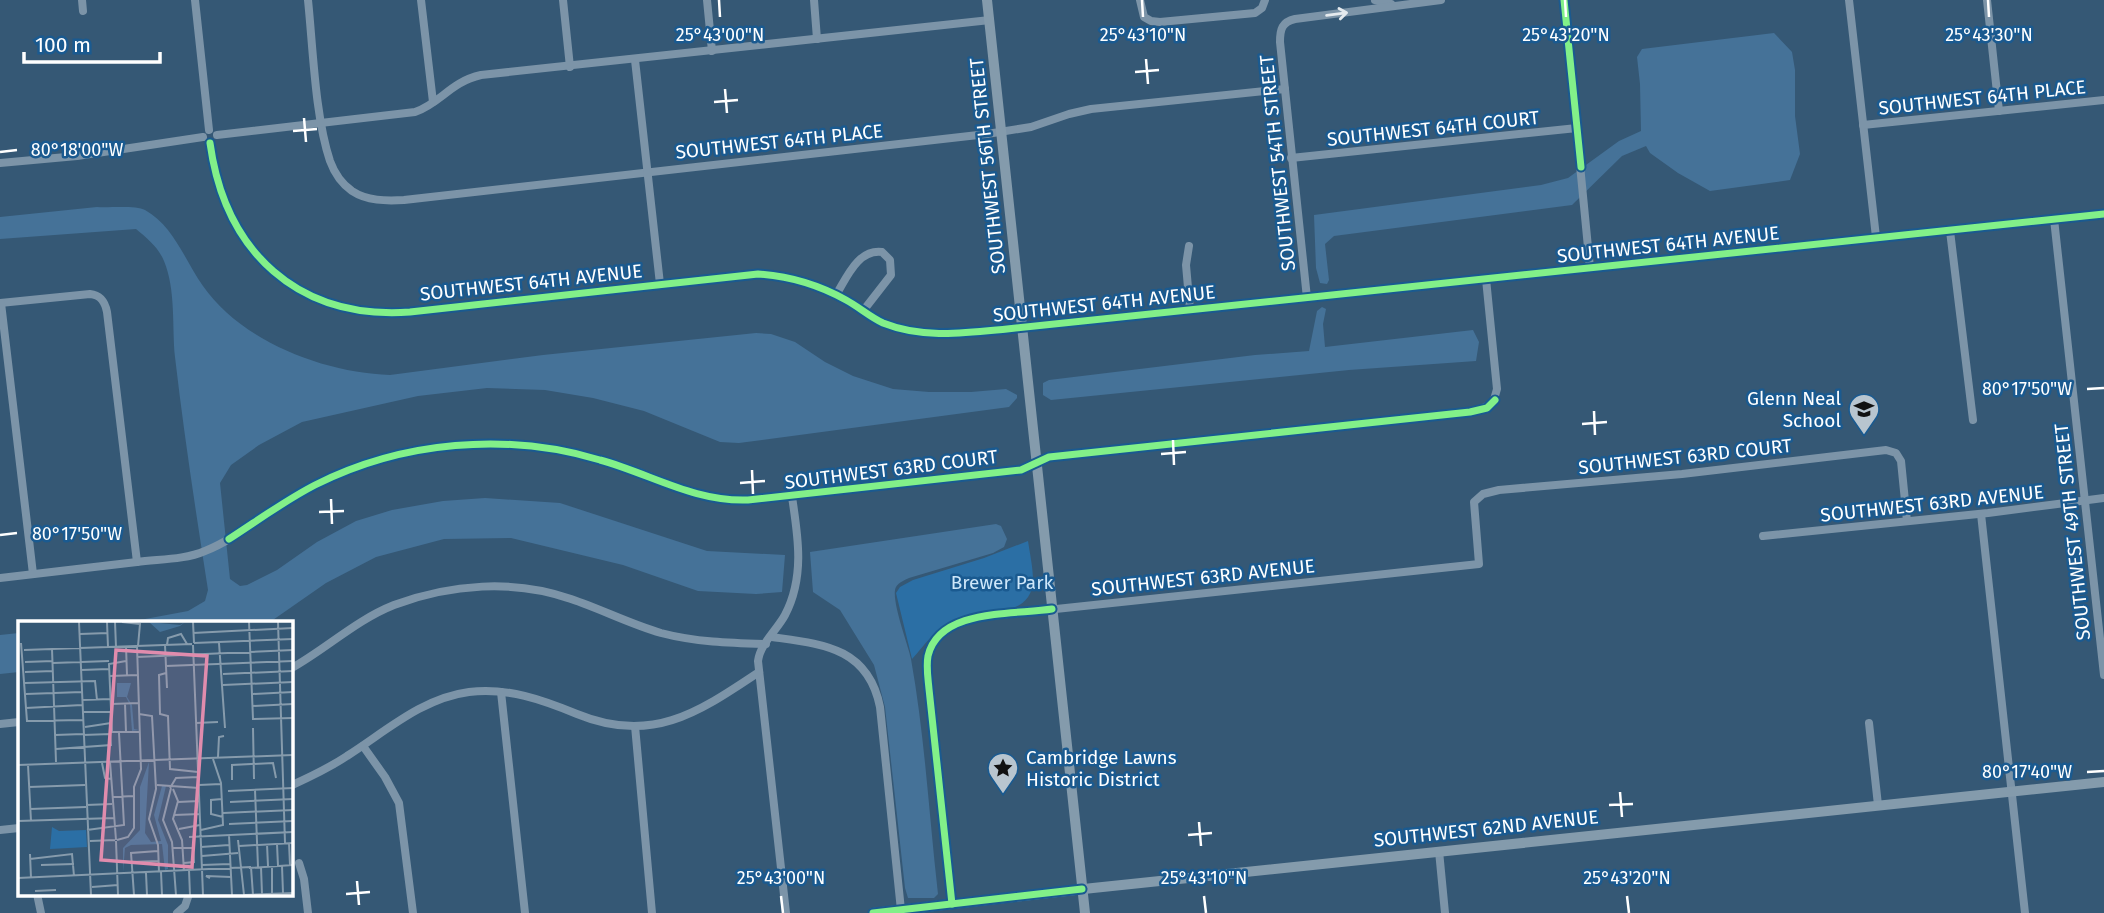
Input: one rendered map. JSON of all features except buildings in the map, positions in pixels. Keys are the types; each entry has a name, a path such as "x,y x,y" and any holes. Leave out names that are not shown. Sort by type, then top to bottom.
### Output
{"street":[{"path":"82,0 83,12"},
{"name":"SOUTHWEST 64TH AVENUE","path":"195,0 208,137 223,197 239,231 252,251 292,285 328,303 361,311 398,313 768,274 804,282 836,295 888,324 932,334 952,334 2104,214"},
{"name":"SOUTHWEST 64TH PLACE","path":"308,0 322,123 330,161 338,176 352,191 377,200 404,200 1001,132 1031,127 1091,109 1285,89"},
{"path":"421,0 433,102"},
{"path":"563,0 570,67"},
{"path":"706,0 712,51"},
{"path":"814,0 817,39"},
{"name":"SOUTHWEST 56TH STREET","path":"987,0 1085,913"},
{"path":"1140,0 1142,13 1147,19 1160,22 1252,13 1264,4"},
{"path":"1375,0 1394,5 1441,0"},
{"path":"1563,0 1590,268"},
{"path":"1849,0 1876,237"},
{"path":"1987,0 1999,111"},
{"name":"SOUTHWEST 54TH STREET","path":"1307,298 1280,42 1282,25 1295,19 1394,5"},
{"path":"0,163 77,156 208,137 215,131 217,135 408,114 421,110 452,86 473,77 989,20"},
{"path":"635,60 660,284"},
{"name":"SOUTHWEST 64TH PLACE","path":"1863,125 2104,100"},
{"name":"SOUTHWEST 64TH COURT","path":"1291,158 1577,128"},
{"name":"SOUTHWEST 49TH STREET","path":"2054,219 2104,675"},
{"path":"1950,230 1973,420"},
{"path":"1189,246 1186,265 1190,310"},
{"path":"836,295 861,258 873,252 882,252 890,260 891,275 863,311"},
{"name":"SOUTHWEST 63RD COURT","path":"0,578 202,553 229,539 290,498 337,475 393,456 466,445 518,445 576,453 622,466 706,498 736,501 1021,470 1049,457 1062,455 1477,411 1487,408 1494,400 1497,377 1486,279"},
{"path":"33,574 1,303 85,294 94,294 100,298 107,313 137,562"},
{"name":"SOUTHWEST 63RD COURT","path":"1479,564 1473,506 1478,497 1487,492 1682,474 1884,450 1896,453 1901,464 1907,521"},
{"path":"786,913 759,653 789,606 797,576 798,546 792,497"},
{"name":"SOUTHWEST 63RD AVENUE","path":"1763,536 1980,514 2104,498"},
{"path":"1980,514 2025,913"},
{"name":"SOUTHWEST 63RD AVENUE","path":"952,904 927,668 929,652 936,638 949,627 971,618 1479,564"},
{"path":"292,668 356,624 386,609 434,592 477,587 528,589 555,594 681,638 712,642 808,642 831,648 847,655 860,666 874,685 880,706 901,910"},
{"path":"292,785 331,766 413,712 470,692 501,692 541,700 604,723 635,726 660,723 694,713 759,672"},
{"path":"501,692 525,913"},
{"path":"0,724 18,722"},
{"path":"1869,723 1878,805"},
{"path":"635,726 652,913"},
{"path":"363,746 399,803 413,913"},
{"name":"SOUTHWEST 62ND AVENUE","path":"873,913 2104,782"},
{"path":"0,830 18,828"},
{"path":"1439,851 1445,913"},
{"path":"299,863 309,913"},
{"path":"37,895 41,913"},
{"path":"177,913 185,906 189,895"}],"green space":[{"name":"Brewer Park","path":"1028,541 1033,580 1030,593 1024,602 1014,608 963,617 946,624 912,659 896,593 900,587 913,580"}],"shaded area":[{"path":"1774,33 1792,52 1795,70 1795,116 1800,154 1790,180 1710,191 1678,173 1650,153 1646,146 1622,156 1572,205 1334,236 1325,244 1329,280 1327,284 1320,283 1316,268 1314,215 1541,185 1568,178 1619,141 1641,131 1637,57 1642,49"},
{"path":"97,207 141,208 164,225 203,286 220,306 240,323 287,351 313,361 365,373 390,375 543,355 756,333 771,334 795,342 853,376 893,389 971,392 1006,389 1017,395 1017,398 1009,407 739,443 720,442 644,411 593,398 545,390 487,388 418,396 302,422 259,445 231,465 220,483 230,579 240,586 277,570 317,542 356,521 392,510 443,501 485,498 560,503 707,551 785,555 782,592 756,594 698,591 623,565 511,538 444,539 376,557 326,583 271,621 134,621 188,611 205,601 208,590 190,474 168,272 159,252 136,229 0,239 0,217"},
{"path":"1322,307 1326,309 1323,324 1325,347 1473,330 1479,342 1476,361 1349,370 1051,400 1043,395 1043,383 1049,380 1309,351 1317,311"},
{"path":"996,524 1001,526 1007,539 1004,547 993,553 909,578 896,587 895,601 911,659 920,718 938,894 934,898 908,898 885,707 874,665 840,610 813,592 810,552"},
{"path":"18,633 18,672 0,674 0,635"}],"cycle path":[{"path":"1564,0 1581,167"},
{"path":"210,143 218,182 232,217 250,246 274,271 301,291 334,304 370,312 410,312 758,274 792,279 814,286 846,300 883,323 929,333 1007,329 2104,214"},
{"path":"229,539 304,491 348,470 419,450 455,446 492,444 565,451 619,466 709,497 748,500 1021,470 1049,457 1470,412 1487,408 1495,400"},
{"path":"952,904 928,656 935,640 947,629 962,622 999,614 1052,609"},
{"path":"873,913 1082,889"}],"place":[{"name":"Glenn Neal School","path":"1864,436"},
{"name":"Cambridge Lawns Historic District","path":"1003,795"}]}
